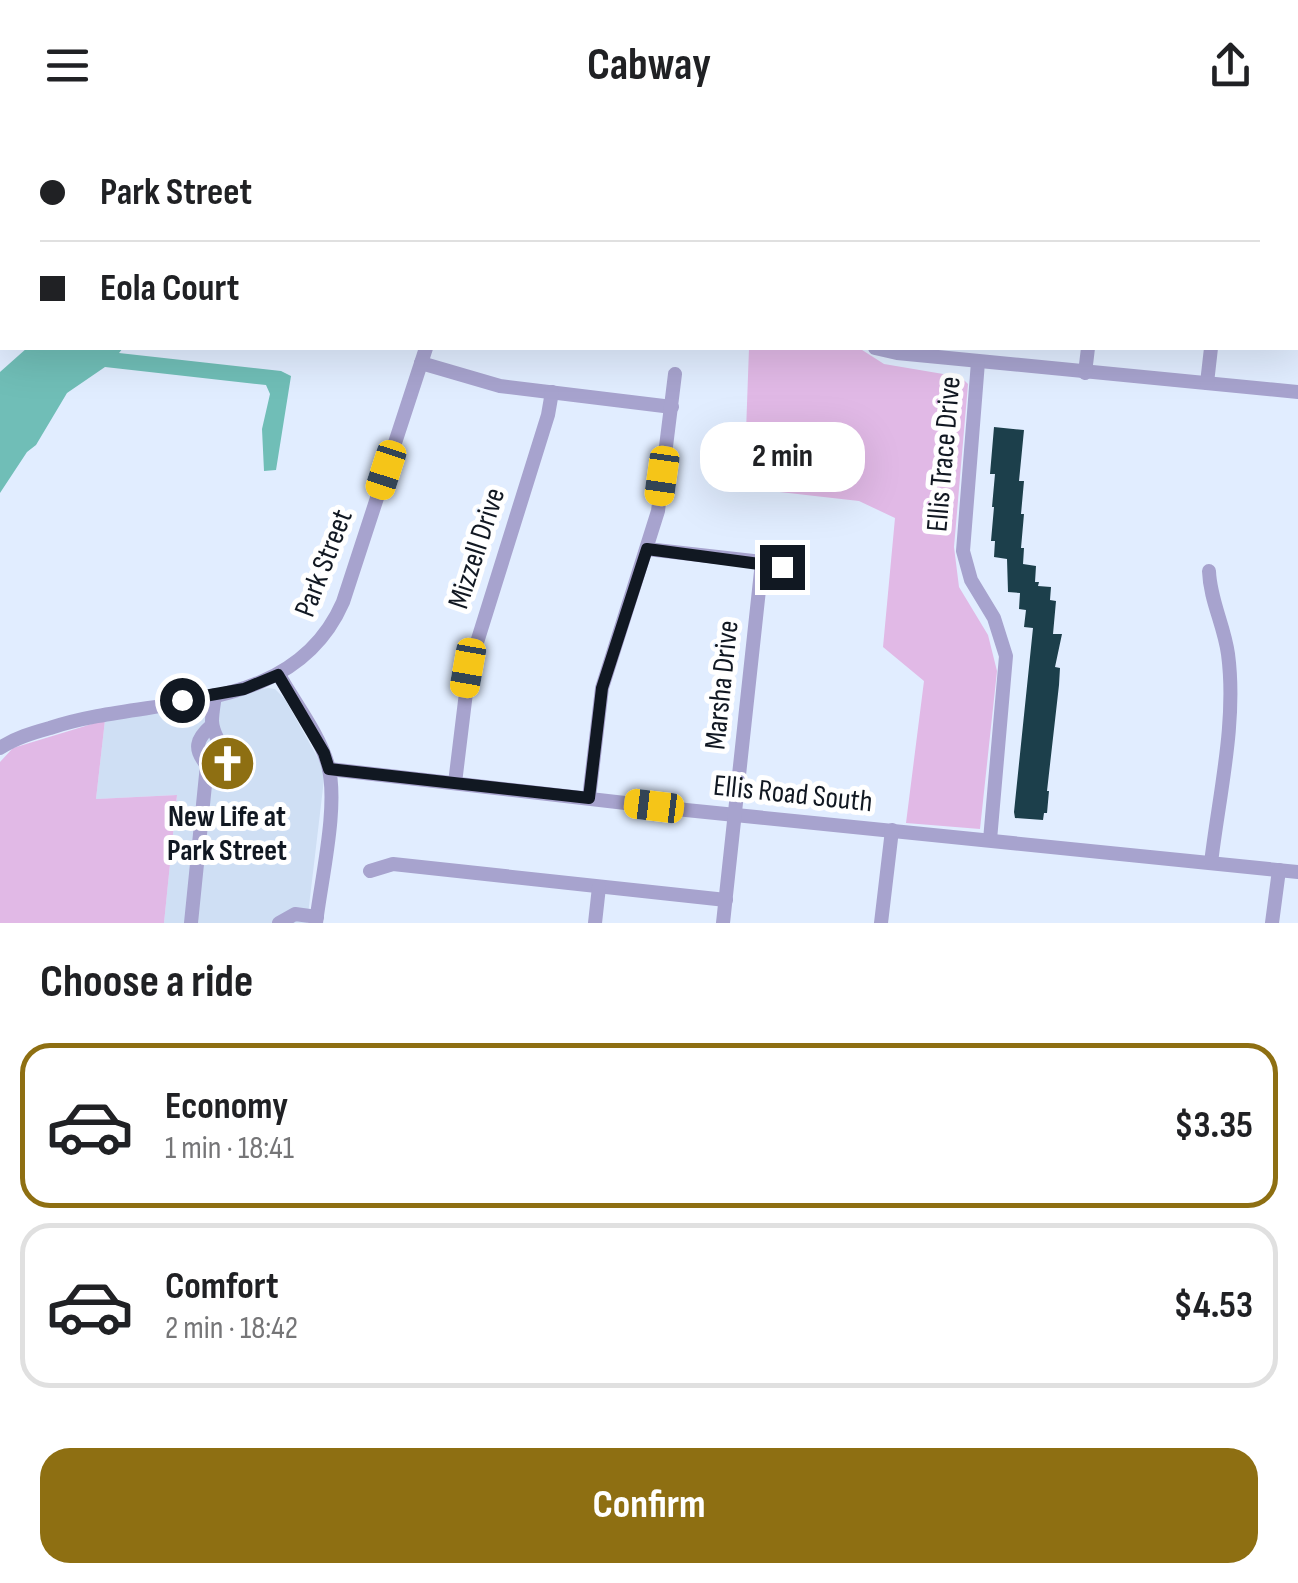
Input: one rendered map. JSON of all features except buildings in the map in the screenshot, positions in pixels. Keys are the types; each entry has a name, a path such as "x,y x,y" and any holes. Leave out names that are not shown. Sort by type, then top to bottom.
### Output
{"street":[{"name":"Park Street","path":"0,748 11,740 64,723 244,689 278,675 315,648 335,620 425,350"},
{"path":"882,350 1298,392"},
{"path":"1086,372 1088,350"},
{"path":"1208,383 1211,350"},
{"name":"Ellis Trace Drive","path":"978,362 963,551 971,580 1003,638 1007,670 990,840"},
{"path":"421,363 477,382 672,407"},
{"path":"589,798 602,688 658,510 676,374"},
{"name":"Mizzell Drive","path":"454,783 468,668 552,392"},
{"path":"647,549 762,562 801,572"},
{"name":"Marsha Drive","path":"723,923 762,562"},
{"path":"1209,571 1209,590 1228,653 1228,725 1211,862"},
{"path":"278,675 324,753 332,798 317,920 295,914 279,923"},
{"path":"191,923 207,766 221,744 212,725 215,695"},
{"name":"Ellis Road South","path":"329,769 1298,872"},
{"path":"881,923 892,830"},
{"path":"370,871 393,864 726,900"},
{"path":"1272,923 1279,870"},
{"path":"596,923 600,887"}],"shaded area":[{"path":"25,350 121,350 119,353 281,371 291,376 276,470 264,471 262,429 270,394 266,385 105,367 67,393 36,445 0,493 0,372"},
{"path":"749,350 862,350 884,364 961,377 968,384 954,547 959,587 988,635 997,671 980,829 906,823 924,681 883,647 895,518 859,501 744,488"},
{"path":"268,688 285,699 325,771 307,923 164,923 177,795 96,799 105,720"},
{"path":"105,720 96,799 177,795 164,923 0,923 0,762 13,748"}],"place":[{"name":"New Life at Park Street","path":"227,764"}],"route":[{"path":"182,700 244,689 278,675 324,753 329,769 589,798 602,688 647,549 782,567"}]}
